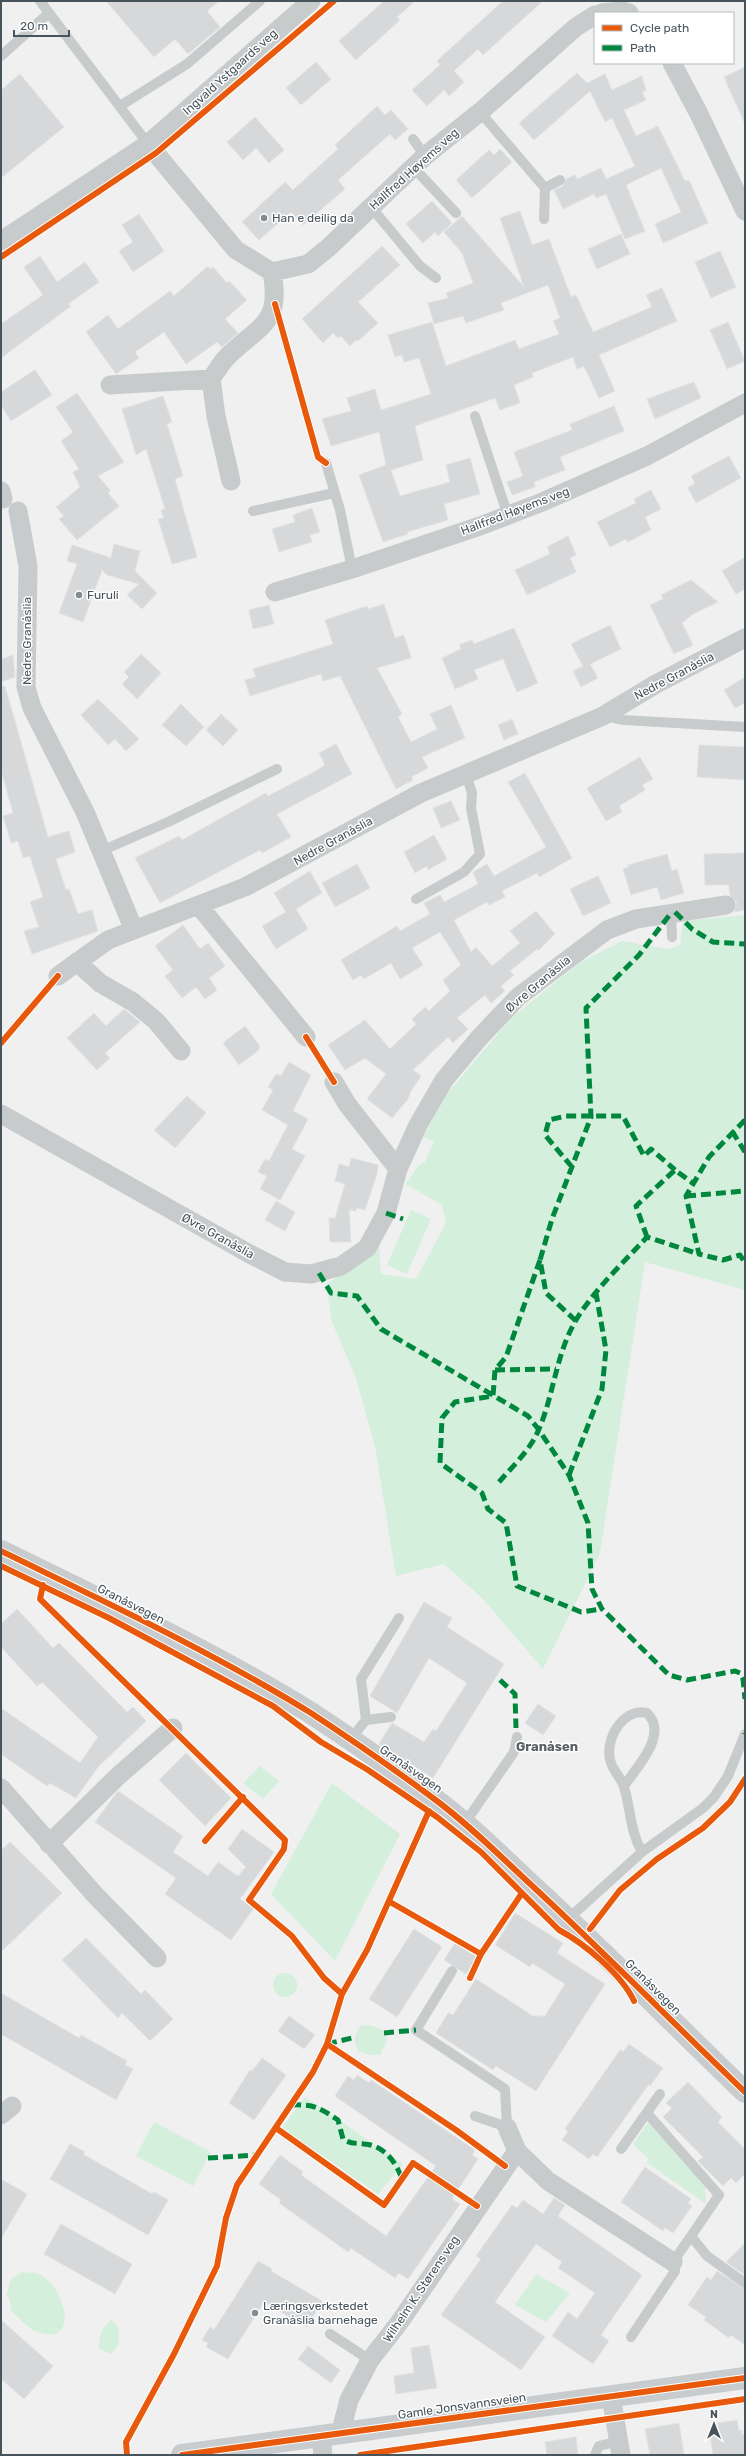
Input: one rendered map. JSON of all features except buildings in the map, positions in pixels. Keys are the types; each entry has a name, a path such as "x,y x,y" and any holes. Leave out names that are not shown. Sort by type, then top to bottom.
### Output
{"street":[{"name":"Ingvald Ystgaards veg","path":"1,242 148,144 311,1"},
{"path":"612,12 625,12"},
{"name":"Hallfred Høyems veg","path":"272,272 308,264 328,248 419,162 480,112 576,26 594,16"},
{"path":"672,64 745,211"},
{"path":"148,144 236,250 272,272 275,304 267,321 254,336 227,357 211,379 216,416 231,481"},
{"path":"110,385 211,379"},
{"name":"Hallfred Høyems veg","path":"275,592 352,569 508,516 647,456 745,403"},
{"name":"Nedre Granåslia","path":"18,511 28,566 26,687 32,708 79,801 134,930"},
{"name":"Nedre Granåslia","path":"58,976 108,940 245,888 421,793 603,716 656,684 745,638"},
{"name":"Øvre Granåslia","path":"1,1114 248,1253 285,1272 319,1273 341,1266 367,1248 386,1214 398,1169 418,1125 444,1080 479,1038 518,997 607,930 636,919 726,905"},
{"path":"200,906 306,1037"},
{"path":"77,962 100,983 133,1002 156,1021 180,1051"},
{"path":"334,1082 346,1104 398,1169"},
{"name":"Granåsvegen","path":"1,1552 249,1677 311,1714 434,1799 465,1824 568,1919 745,2092"},
{"path":"49,1844 117,1777 172,1728"},
{"path":"1,1788 49,1844 157,1958"},
{"path":"507,2127 516,2151 548,2181 673,2262"},
{"name":"Wilhelm K. Størens veg","path":"343,2434 343,2423 349,2400 370,2360 399,2323 516,2151"},
{"name":"Gamle Jonsvannsveien","path":"182,2455 322,2446 343,2434 745,2378"},
{"path":"611,2396 620,2448"}],"lane":[{"path":"40,1 148,144"},
{"path":"120,106 187,64 260,1"},
{"path":"1,56 49,13"},
{"path":"480,112 545,188 544,220"},
{"path":"412,139 419,162 456,213"},
{"path":"545,188 560,180"},
{"path":"371,207 420,266 436,278"},
{"path":"475,416 508,516"},
{"path":"326,463 340,510 352,569"},
{"path":"253,512 334,493"},
{"name":"Nedre Granåslia","path":"603,716 624,720 745,727"},
{"path":"101,851 168,822 277,769"},
{"path":"416,899 464,872 480,854 471,808 472,793 466,774"},
{"path":"671,913 672,938"},
{"path":"350,1740 366,1720 362,1679 399,1618"},
{"path":"624,1786 654,1739 656,1727 653,1719 647,1713 639,1711 631,1713 622,1720 610,1745 611,1764 624,1786 634,1838 642,1852"},
{"path":"366,1720 391,1717"},
{"path":"568,1919 642,1852 698,1812 714,1797 728,1776 744,1734"},
{"path":"465,1824 514,1752 517,1737"},
{"path":"452,1971 416,2030 505,2089 507,2127 475,2116"},
{"path":"621,2150 660,2094"},
{"path":"630,2338 676,2271 673,2262 719,2195 647,2113"},
{"path":"691,2236 707,2256 745,2283"},
{"path":"330,2334 370,2360"},
{"path":"595,2455 599,2446 605,2443 620,2448"}],"green space":[{"path":"745,915 745,1290 645,1262 600,1553 543,1669 482,1598 444,1564 396,1576 375,1447 356,1378 332,1322 326,1285 379,1246 381,1274 416,1279 446,1223 442,1205 406,1184 418,1166 425,1162 434,1141 423,1137 447,1094 512,1017 581,962 622,941 668,949 680,945 683,921"},
{"path":"411,1210 431,1219 407,1274 387,1265"},
{"path":"260,1766 279,1781 263,1799 243,1783"},
{"path":"332,1783 400,1834 335,1961 271,1894"},
{"path":"285,1973 294,1976 297,1985 294,1994 285,1997 276,1994 273,1985 276,1976"},
{"path":"369,2025 382,2029 387,2041 380,2055 370,2055 358,2051 356,2047 355,2035 358,2029 360,2026"},
{"path":"305,2097 403,2164 378,2194 282,2128"},
{"path":"650,2120 705,2187 706,2204 647,2163 649,2159 633,2144"},
{"path":"154,2122 211,2152 193,2186 136,2156"},
{"path":"22,2272 41,2275 50,2282 57,2292 62,2303 64,2314 64,2324 60,2331 51,2334 37,2332 27,2326 11,2311 10,2300 6,2295 11,2279"},
{"path":"536,2274 570,2293 546,2322 515,2305"},
{"path":"111,2320 117,2325 119,2341 116,2348 110,2354 99,2348 99,2343 101,2332"}],"marked path":[{"path":"675,912 692,929 713,942 745,944"},
{"path":"576,1321 546,1293 540,1260 552,1219 591,1117 586,1008 639,955 671,913"},
{"path":"572,1167 545,1135 549,1120 566,1116 623,1116 644,1156 651,1149 675,1170"},
{"path":"745,1120 709,1157 686,1196 699,1254 723,1260 740,1255 745,1263"},
{"path":"732,1131 745,1152"},
{"path":"647,1237 636,1206 675,1170 694,1184"},
{"path":"686,1196 745,1191"},
{"path":"386,1213 403,1219"},
{"path":"499,1482 521,1457 536,1436 544,1416 559,1360 569,1333 576,1320 600,1287 647,1237 699,1254"},
{"path":"540,1260 506,1357 495,1370 493,1396 455,1402 442,1418 440,1463 482,1493 488,1509 506,1523 517,1586 581,1612 602,1609"},
{"path":"319,1273 331,1293 357,1296 381,1329 528,1416 569,1475 588,1523 592,1589 602,1609 669,1675 687,1680 735,1671 740,1673 743,1679 745,1699"},
{"path":"569,1475 602,1389 606,1350 596,1293"},
{"path":"495,1370 556,1369"},
{"path":"500,1680 515,1694 516,1728"},
{"path":"384,2033 416,2030"},
{"path":"327,2044 356,2037"},
{"path":"291,2105 306,2105 326,2112 338,2120 343,2139 351,2143 371,2145 383,2151 393,2161 402,2179"},
{"path":"208,2158 258,2155"}],"cycle path":[{"path":"1,257 156,153 334,1"},
{"path":"275,304 318,457 326,463"},
{"path":"1,1043 58,976"},
{"path":"306,1037 334,1082"},
{"path":"1,1551 158,1628 274,1691 311,1713 418,1787 446,1808 493,1849 582,1933 745,2092"},
{"path":"1,1566 109,1618 273,1706 321,1742 368,1770 437,1817 481,1852 559,1930 591,1951 621,1981 634,2001"},
{"path":"43,1585 40,1599 285,1840 284,1849 249,1900 292,1936 324,1978 342,1994"},
{"path":"590,1929 620,1890 657,1859 703,1828 730,1802 745,1779"},
{"path":"205,1841 243,1797"},
{"path":"127,2455 126,2442 174,2354 217,2266 226,2218 237,2185 313,2072 327,2044 342,1994 367,1950 429,1811"},
{"path":"470,1978 481,1954 522,1893"},
{"path":"390,1902 481,1954"},
{"path":"327,2044 456,2130 505,2166"},
{"path":"276,2128 384,2205 413,2163 477,2206"},
{"path":"182,2455 745,2378"},
{"path":"360,2455 745,2399"}],"place":[{"name":"Han e deilig da","path":"264,218"},
{"name":"Furuli","path":"79,595"},
{"name":"Læringsverkstedet Granåslia barnehage","path":"255,2313"}],"district":[{"name":"Granåsen","path":"547,1746"}]}
